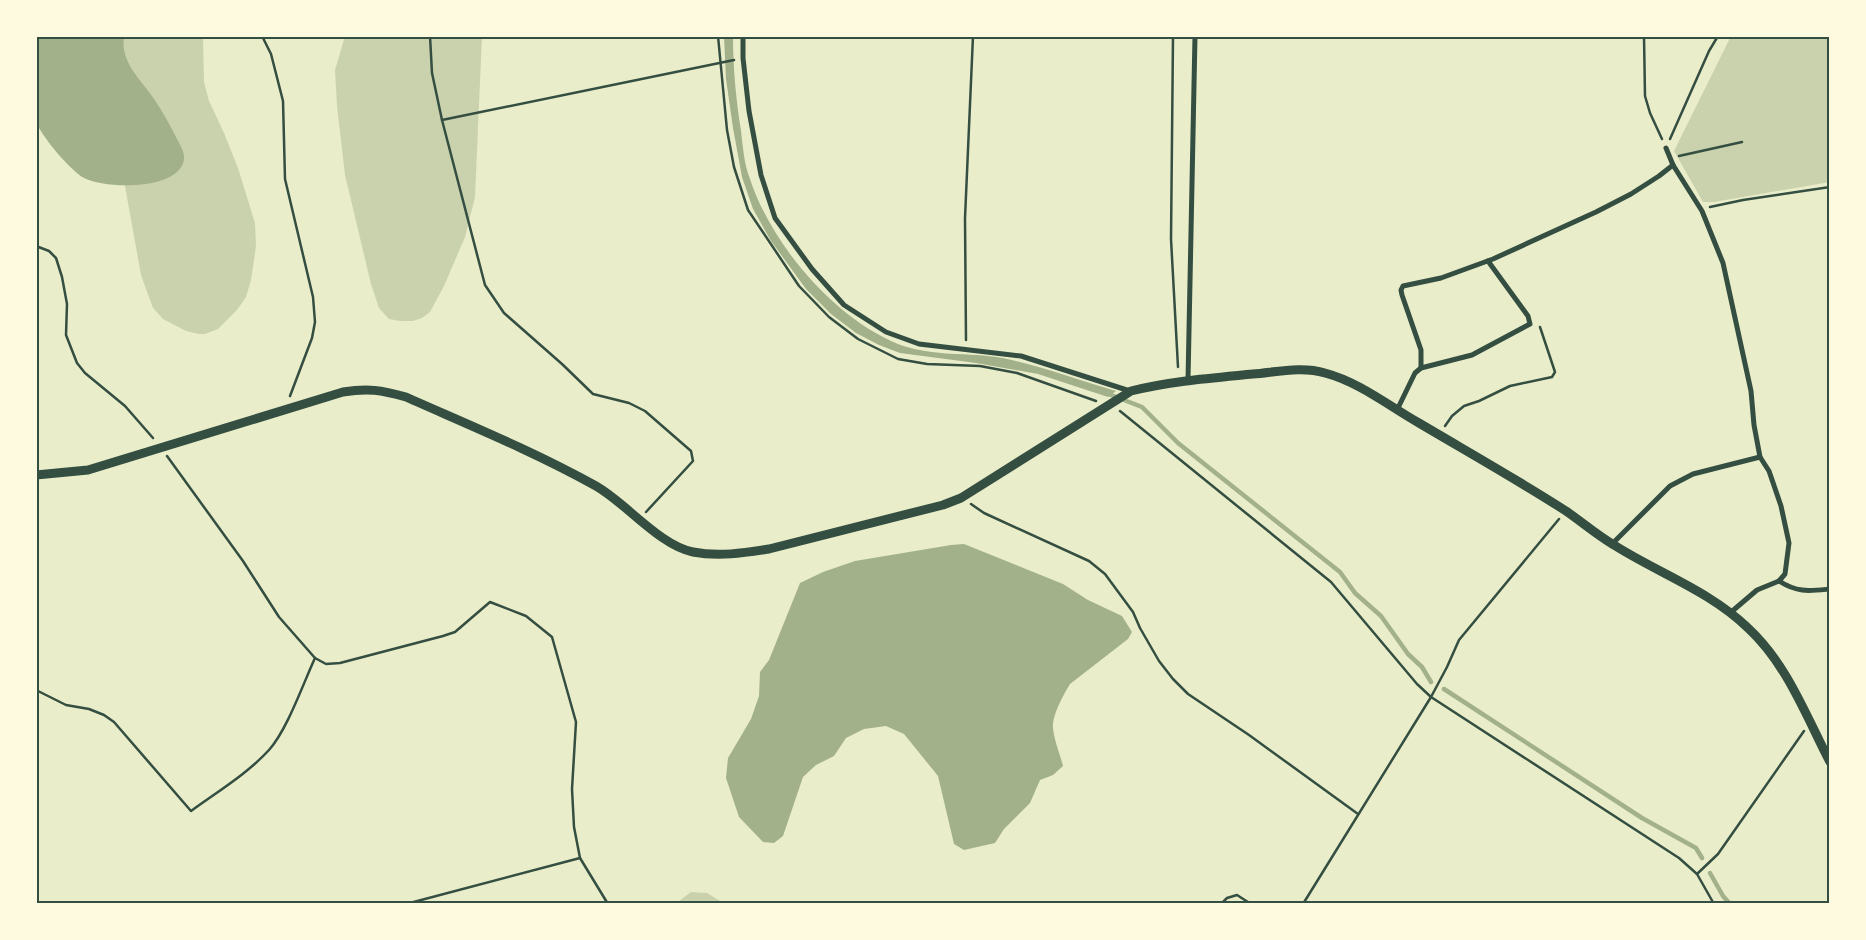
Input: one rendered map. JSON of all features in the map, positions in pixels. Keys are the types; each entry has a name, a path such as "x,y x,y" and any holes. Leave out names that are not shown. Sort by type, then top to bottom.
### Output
{"street":[{"path":"743,36 743,58 749,111 761,175 775,218 812,269 844,305 886,332 919,344 1021,356 1131,391"},
{"path":"1184,380 1196,36"},
{"path":"1666,148 1672,162 1702,211 1723,263 1751,391 1754,425 1760,457 1769,471 1781,506 1789,543 1785,574 1779,581 1757,590 1730,613"},
{"path":"1421,368 1421,350 1402,295 1401,290 1403,286 1441,278 1488,261 1605,207 1659,176 1672,162"},
{"path":"1397,410 1415,374 1421,368 1472,355 1526,328 1530,324 1530,321 1488,261"},
{"path":"36,475 88,470 342,392 363,389 382,391 406,397 570,472 598,487 672,544 692,552 743,553 769,549 933,508 961,498 1131,391 1184,380 1301,369 1324,372 1346,380 1397,410 1565,511 1612,544 1645,564 1695,589 1730,613 1748,627 1760,640 1780,668 1811,722 1830,762"},
{"path":"1612,544 1670,486 1693,474 1760,457"},
{"path":"1779,581 1791,589 1804,591 1830,589"}],"path":[{"path":"262,36 271,54 283,101 285,179 313,297 315,322 312,338 285,408"},
{"path":"430,36 432,73 442,120 485,285 504,313 593,394 629,403 645,411 691,451 693,461 640,519"},
{"path":"718,36 727,130 734,167 748,210 799,286 829,317 858,340 898,358 926,364 980,366 1017,373 1121,411 1162,447 1331,582 1418,684 1431,696 1679,858 1697,874 1714,904"},
{"path":"966,349 965,218 973,36"},
{"path":"1173,36 1171,239 1184,380"},
{"path":"1644,36 1645,96 1650,113 1666,148"},
{"path":"1666,148 1709,51 1718,36"},
{"path":"442,120 743,58"},
{"path":"1672,162 1682,155 1742,142"},
{"path":"1702,211 1743,200 1830,187"},
{"path":"36,246 49,251 56,258 67,304 66,335 77,363 85,373 125,406 160,447 243,561 279,617 315,658 326,664 340,663 443,636 455,632 490,602 526,616 552,637 576,722 572,789 574,827 580,858 608,904"},
{"path":"1439,435 1452,416 1464,406 1510,386 1552,377 1555,372 1539,325 1530,321"},
{"path":"961,498 984,513 1089,561 1105,574 1133,612 1155,652 1173,679 1188,694 1358,814"},
{"path":"1303,904 1431,696 1447,668 1459,640 1565,511"},
{"path":"36,690 66,705 89,709 104,715 114,722 190,811 251,766 269,749 282,731 315,658"},
{"path":"1697,874 1718,854 1811,722"},
{"path":"406,904 580,858"},
{"path":"1221,904 1227,898 1237,896 1251,904"}],"shaded area":[{"path":"36,36 124,36 125,54 128,63 160,109 182,149 184,160 179,170 169,177 155,182 140,185 123,185 94,182 84,178 72,169 51,145 37,124"},
{"path":"98,36 203,36 204,82 209,101 238,168 255,223 256,246 251,280 246,297 237,310 218,329 205,334 186,331 163,319 153,308 141,275"},
{"path":"345,36 482,36 475,197 465,237 444,286 430,312 422,318 413,321 389,319 379,308 371,284 345,175 337,106 335,70"},
{"path":"724,36 733,36 735,84 744,155 748,173 760,204 773,229 789,253 829,298 874,332 898,344 937,353 990,356 1017,361 1116,391 1108,397 1038,374 976,363 900,353 856,333 831,314 806,289 771,241 753,209 742,177 733,128 726,79"},
{"path":"1731,36 1830,36 1830,182 1714,202 1703,202 1674,151"},
{"path":"964,544 1063,584 1088,600 1122,616 1132,632 1128,639 1070,684 1062,699 1054,717 1053,728 1063,766 1053,775 1040,780 1030,803 1004,829 995,843 964,850 954,844 938,776 904,734 886,726 864,729 846,738 834,756 816,765 803,777 783,836 774,843 763,842 739,817 726,778 728,758 751,719 759,696 760,672 769,660 800,583 823,572 855,561"},
{"path":"691,892 707,893 725,904 678,904 679,901"}],"waterway":[{"path":"1106,393 1142,407 1178,443 1340,572 1355,593 1381,616 1408,654 1422,667 1431,682"},
{"path":"1444,689 1642,818 1696,848 1702,858"},
{"path":"1710,873 1723,896 1730,904"}]}
